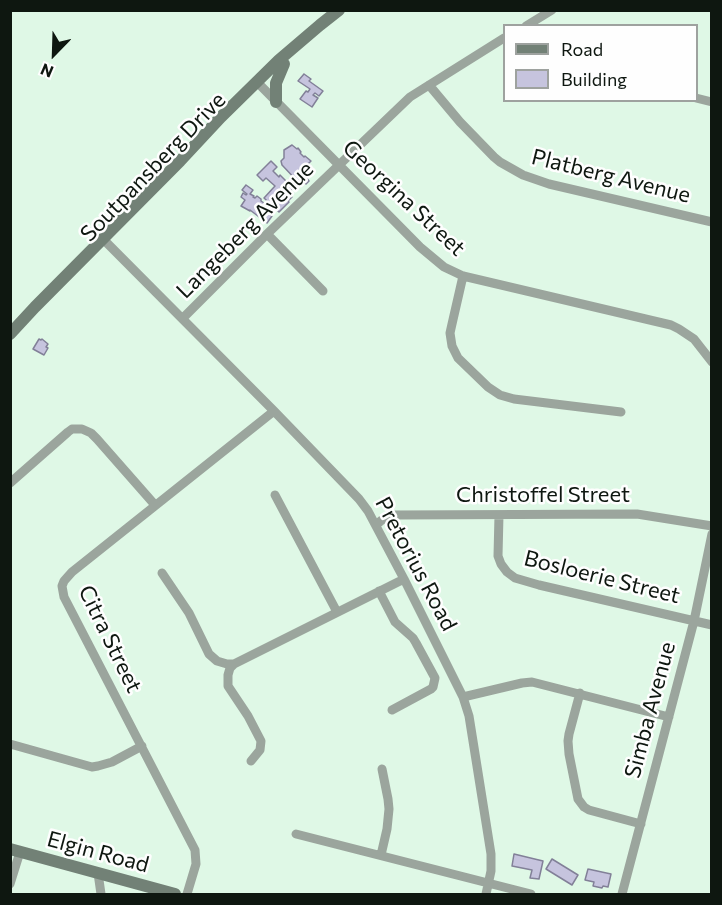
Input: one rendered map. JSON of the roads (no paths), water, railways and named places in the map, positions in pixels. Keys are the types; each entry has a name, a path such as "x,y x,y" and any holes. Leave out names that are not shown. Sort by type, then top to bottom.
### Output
{"street":[{"name":"Soutpansberg Drive","path":"10,333 48,300 106,242 221,117 284,64 339,10"},
{"path":"539,22 552,10"},
{"name":"Soutpansberg Drive","path":"259,84 279,60 326,22"},
{"name":"Langeberg Avenue","path":"183,318 410,97 503,39"},
{"path":"276,102 276,83 284,64"},
{"name":"Georgina Street","path":"259,84 439,264 463,276 680,329 694,339 711,362"},
{"name":"Platberg Avenue","path":"429,85 460,122 500,162 523,175 549,184 711,222"},
{"path":"267,234 323,291"},
{"name":"Pretorius Road","path":"106,242 359,499 376,525 463,697 470,716 491,854 491,871 486,894"},
{"path":"463,276 450,333 452,346 458,358 488,387 500,395 514,399 621,412"},
{"name":"Soutpansberg Drive","path":"10,342 37,310"},
{"name":"Citra Street","path":"187,894 196,864 195,850 62,591 67,577 274,411"},
{"path":"10,483 72,429 82,429 97,439 155,505"},
{"path":"275,495 337,612"},
{"name":"Christoffel Street","path":"376,525 383,519 395,515 637,514 711,525"},
{"name":"Bosloerie Street","path":"499,515 498,556 507,572 515,578 711,625"},
{"name":"Simba Avenue","path":"622,894 694,621 711,534"},
{"path":"162,573 189,613 209,654 222,663 234,664"},
{"path":"251,760 260,750 261,741 228,686 228,675 234,664 404,579"},
{"path":"379,591 397,625 416,643 435,678 431,689 392,710"},
{"path":"463,697 529,682 669,717"},
{"path":"580,693 568,741 578,799 589,810 640,824"},
{"path":"10,744 92,767 112,762 142,746"},
{"path":"381,855 389,809 382,769"},
{"path":"296,834 531,894"},
{"path":"10,884 15,851"},
{"name":"Elgin Road","path":"15,851 175,894"},
{"path":"98,873 101,894"}]}
